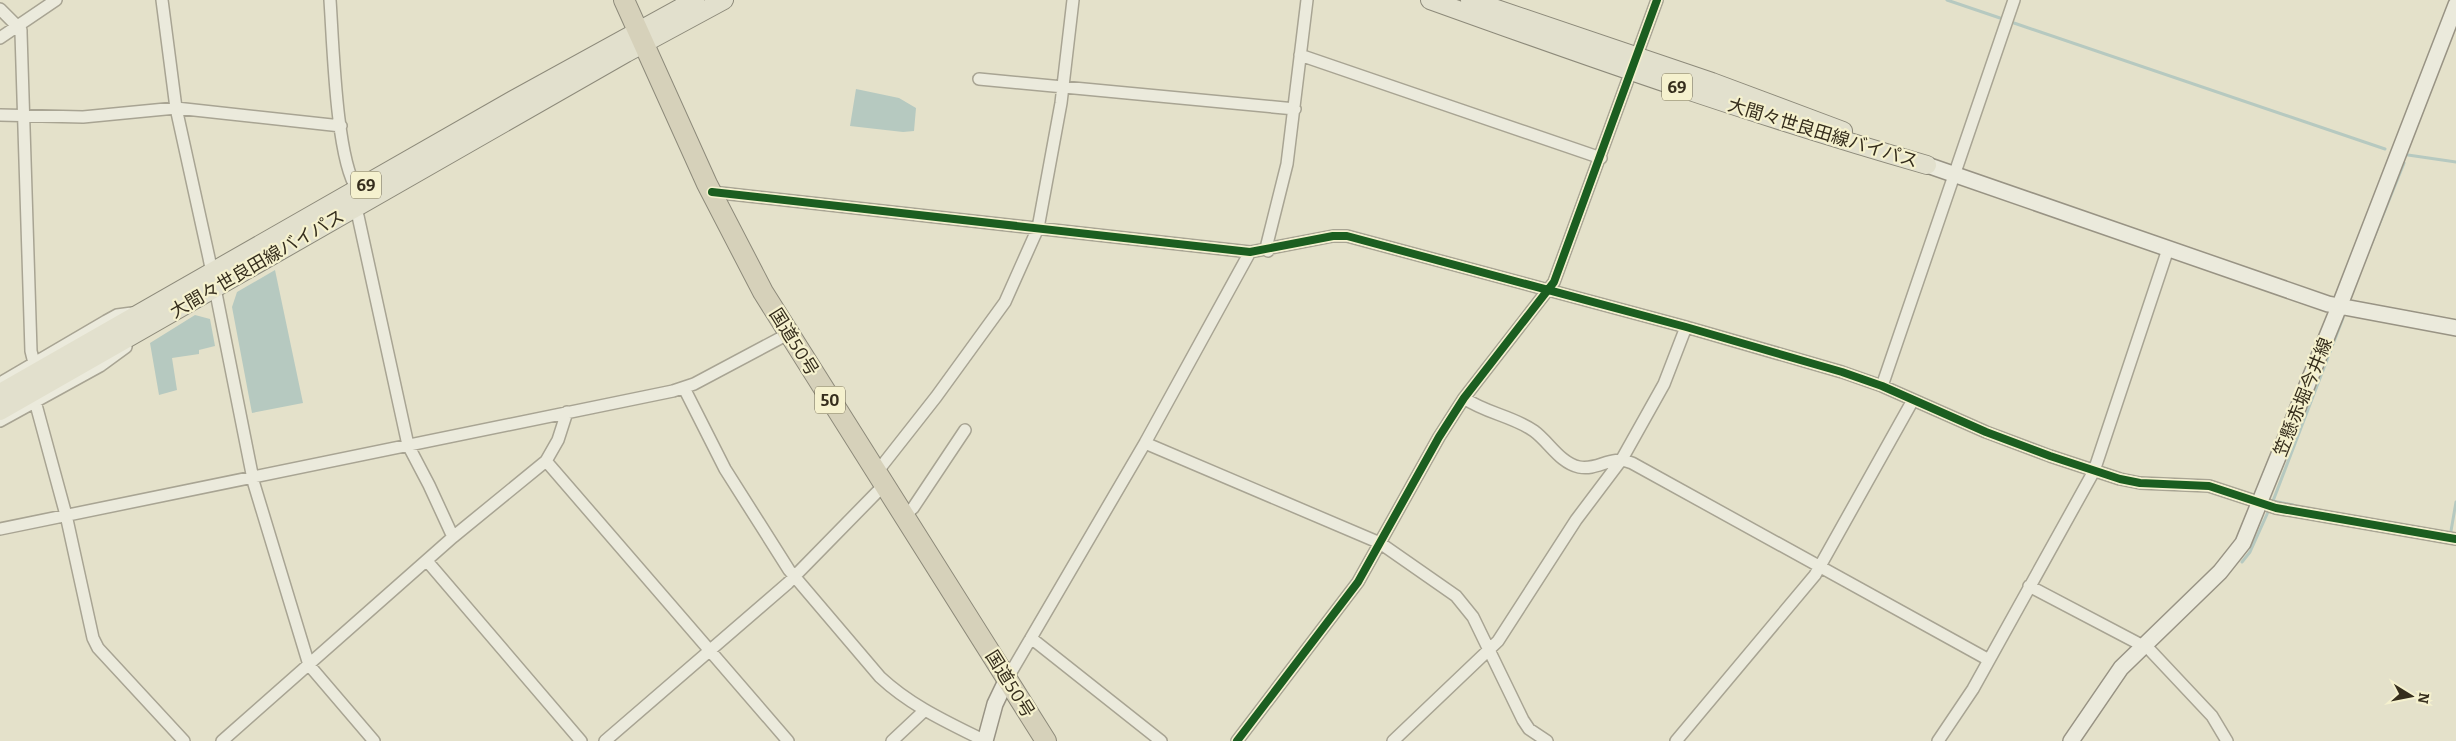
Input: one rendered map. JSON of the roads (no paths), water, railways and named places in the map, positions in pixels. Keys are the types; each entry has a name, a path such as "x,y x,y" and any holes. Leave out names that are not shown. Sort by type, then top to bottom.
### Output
{"highway":[{"name":"国道50号","path":"624,0 712,192 750,268 788,334 1046,741"}],"main road":[{"name":"大間々世良田線バイパス","path":"0,393 142,312 213,282 354,209 640,37 695,0"},
{"name":"大間々世良田線バイパス","path":"0,411 139,332 357,189 640,37 724,0"},
{"name":"大間々世良田線バイパス","path":"1430,0 1634,65"},
{"name":"大間々世良田線バイパス","path":"1470,0 1814,133 1927,165"},
{"name":"笠懸赤堀今井線","path":"2071,741 2112,681 2143,645 2229,563 2243,543 2339,307 2455,11"},
{"path":"1927,165 1954,176 2339,307 2456,328"},
{"path":"985,741 995,704 1007,679"}],"street":[{"path":"0,38 56,0"},
{"path":"162,0 176,108 253,476 309,665 374,741"},
{"path":"330,0 341,126 351,177 357,189"},
{"path":"605,741 794,577 880,479 936,397 1005,302 1038,228 1063,86 1073,0"},
{"path":"1268,251 1267,244 1287,164 1307,0"},
{"path":"1236,741 1358,582 1439,437 1464,398 1554,282 1601,158 1657,0"},
{"path":"1882,386 2014,0"},
{"path":"0,9 17,26 21,33 31,351 34,363"},
{"path":"1300,55 1601,158"},
{"path":"979,79 1295,110"},
{"path":"0,115 83,117 176,108 341,126"},
{"path":"712,192 1250,252 1268,251 1333,236 1347,236 1686,327 1808,362 1882,386 1995,435 2094,471 2140,483 2209,486 2260,504 2456,539"},
{"path":"354,209 358,216 408,445 453,537"},
{"path":"1938,741 1959,711 1989,660 2094,471 2168,248"},
{"path":"1007,679 1146,443 1250,252"},
{"path":"0,383 111,318 142,312"},
{"path":"1392,741 1490,651 1576,520 1622,459 1664,384 1686,327"},
{"path":"0,422 113,357 139,332"},
{"path":"0,529 684,388 788,334"},
{"path":"684,388 726,469 752,514 794,577 880,677 896,692 924,711 985,741"},
{"path":"1464,398 1532,430 1564,460 1578,467 1622,459 1989,660"},
{"path":"1676,741 1820,567 1913,400"},
{"path":"35,401 66,515 93,638 98,648 184,741"},
{"path":"222,741 453,537 546,461 558,440 567,412"},
{"path":"904,516 913,508 965,430"},
{"path":"1146,443 1380,543 1461,601 1473,617 1523,720 1529,729 1547,741"},
{"path":"546,461 709,652 788,741"},
{"path":"427,561 581,741"},
{"path":"2029,586 2143,645 2180,680 2212,716 2227,741"},
{"path":"1030,638 1161,741"},
{"path":"892,741 924,711"}],"waterway":[{"path":"1947,0 2000,18"},
{"path":"2014,23 2385,149"},
{"path":"2408,155 2456,162"},
{"path":"2364,262 2404,163"},
{"path":"2293,505 2273,501 2343,318"},
{"path":"2451,531 2456,502"},
{"path":"2242,562 2250,552 2268,512"}]}
